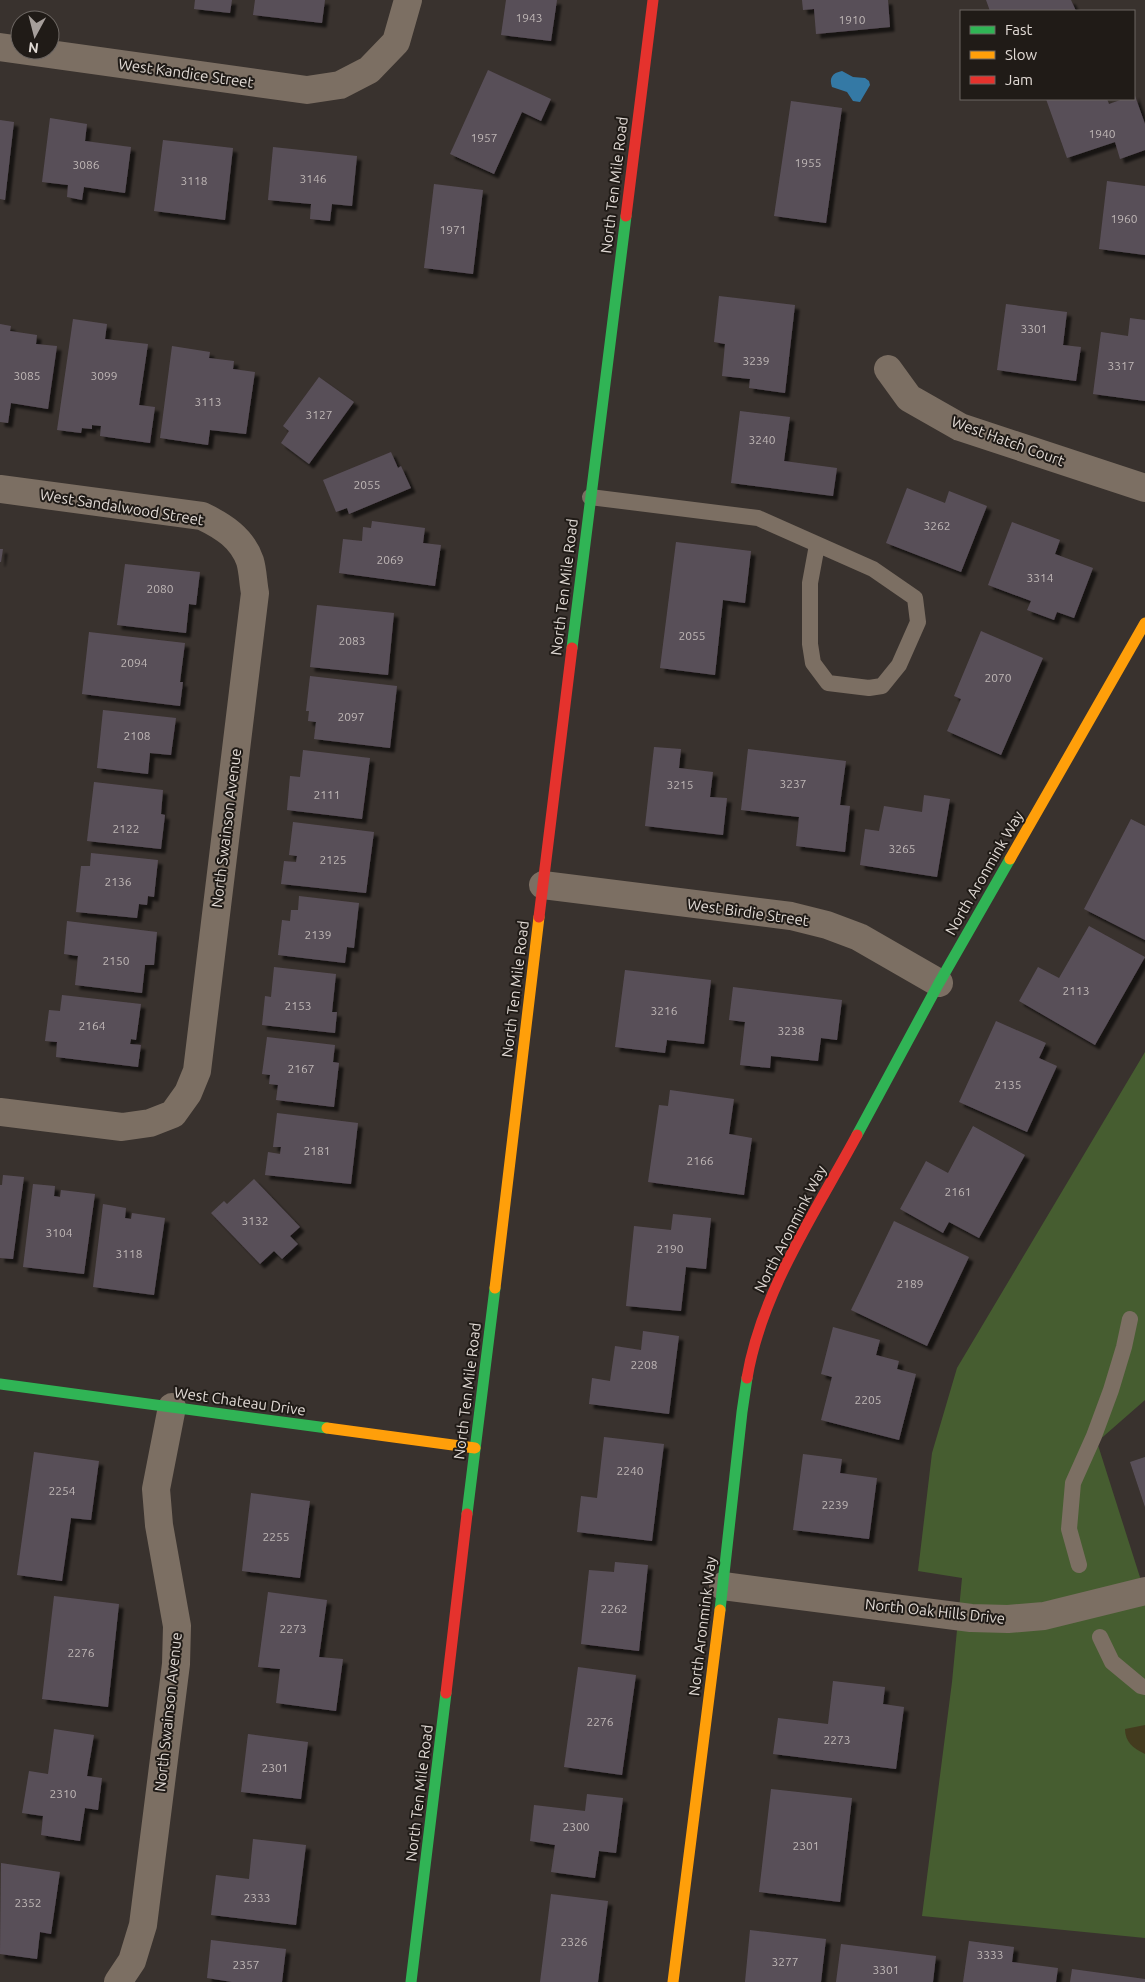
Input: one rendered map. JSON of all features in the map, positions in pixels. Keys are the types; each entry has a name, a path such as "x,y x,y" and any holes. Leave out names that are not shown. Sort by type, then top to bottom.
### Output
{"main road":[{"name":"North Ten Mile Road","path":"411,1982 590,497 653,0"},
{"name":"North Aronmink Way","path":"673,1982 723,1586 742,1412 756,1339 768,1304 783,1271 938,983 1145,623"},
{"name":"West Chateau Drive","path":"0,1384 475,1448"}],"street":[{"name":"West Kandice Street","path":"0,47 307,90 340,85 369,70 396,42 408,0"},
{"name":"West Hatch Court","path":"888,369 909,398 960,427 1145,488"},
{"name":"West Sandalwood Street","path":"0,489 202,516 221,525 237,539"},
{"name":"North Swainson Avenue","path":"0,1112 122,1128 150,1124 173,1114 188,1094 197,1071 255,593 250,561 237,539"},
{"name":"West Birdie Street","path":"543,884 790,916 818,922 859,937 938,983"},
{"name":"North Swainson Avenue","path":"118,1982 132,1961 143,1925 176,1664 177,1626 159,1525 156,1489 172,1407"},
{"name":"North Oak Hills Drive","path":"723,1586 971,1618 1008,1619 1044,1616 1145,1591"}],"lane":[{"path":"590,497 758,518 874,569 914,598 918,622 899,665 882,686 869,688 828,683 813,663 810,644 810,583 817,545"},
{"path":"1079,1565 1069,1529 1073,1483 1094,1436 1111,1390 1130,1319"},
{"path":"1100,1637 1112,1662 1145,1687"}],"green space":[{"path":"1145,1052 1145,1400 1097,1442 1145,1593 1145,1938 922,1916 952,1682 962,1578 918,1571 932,1453 957,1368"}],"sand":[{"path":"1145,1725 1145,1754 1130,1744 1126,1738 1125,1729"}],"water":[{"path":"842,71 853,77 865,78 869,81 870,85 860,102 853,101 847,92 832,87 832,76"}],"building":[{"path":"195,0 232,0 230,13 194,9"},
{"path":"255,0 325,0 322,23 253,15"},
{"path":"506,0 557,0 551,41 501,35"},
{"path":"802,0 888,0 890,27 816,34 814,9 803,10"},
{"path":"986,0 1071,0 1076,10 990,10"},
{"path":"488,70 551,99 541,121 522,112 494,174 450,154"},
{"path":"1135,96 1145,124 1145,150 1120,159 1115,142 1067,158 1046,100 1107,100 1109,104 1120,100 1135,100"},
{"path":"791,101 842,108 826,223 774,216"},
{"path":"50,118 87,124 85,141 131,147 125,193 84,187 82,200 67,197 68,185 42,182"},
{"path":"0,120 14,122 5,200 0,199"},
{"path":"163,140 233,148 225,220 154,211"},
{"path":"273,147 357,156 352,206 332,204 330,221 310,219 311,204 268,200"},
{"path":"1107,181 1145,186 1145,255 1099,249"},
{"path":"434,184 483,190 473,274 424,268"},
{"path":"719,296 795,305 785,393 749,388 750,379 722,376 725,344 714,342"},
{"path":"1006,304 1067,312 1063,345 1081,347 1076,381 997,370"},
{"path":"1130,318 1145,320 1145,401 1093,394 1101,332 1128,336"},
{"path":"73,319 107,324 105,339 148,344 139,405 155,407 150,443 100,436 101,426 92,425 92,429 82,428 81,433 57,430"},
{"path":"0,324 11,326 10,331 37,335 36,344 57,346 48,409 11,403 8,423 0,422"},
{"path":"172,346 210,352 209,358 234,361 233,369 255,372 246,434 210,430 208,445 160,438"},
{"path":"319,377 354,402 309,464 281,443 289,431 283,426"},
{"path":"740,411 790,417 784,461 837,468 833,496 731,483"},
{"path":"391,452 398,468 401,466 411,488 349,514 347,508 336,512 323,480"},
{"path":"907,488 945,503 949,491 987,506 961,572 886,543"},
{"path":"372,521 425,528 423,543 441,545 435,586 339,573 343,539 362,541 363,527 371,528"},
{"path":"1012,522 1060,540 1055,554 1093,568 1074,618 1057,612 1054,620 1027,610 1031,601 988,585"},
{"path":"676,542 751,551 745,603 723,600 715,675 660,668"},
{"path":"0,549 3,549 1,562 0,562"},
{"path":"125,564 200,572 196,605 189,604 186,633 117,625"},
{"path":"317,605 394,613 388,675 310,667"},
{"path":"981,631 1043,658 1001,755 947,731 961,699 954,696"},
{"path":"89,632 185,643 180,682 183,682 180,706 82,694"},
{"path":"310,676 397,686 390,748 314,739 316,722 308,721 309,711 306,711"},
{"path":"103,710 176,718 171,755 150,753 148,774 97,768"},
{"path":"654,747 681,749 679,768 713,772 710,797 727,798 723,835 645,826"},
{"path":"748,749 846,761 840,805 850,806 845,852 796,846 799,817 741,810"},
{"path":"303,750 370,758 362,819 287,810 290,776 300,777"},
{"path":"94,782 163,790 161,814 165,815 161,849 87,841"},
{"path":"924,795 950,799 937,877 860,865 865,829 879,831 884,806 922,812"},
{"path":"1131,819 1145,826 1145,940 1084,909"},
{"path":"293,822 374,832 366,893 281,884 284,861 296,862 297,856 289,855"},
{"path":"91,853 158,860 154,897 148,896 147,905 139,904 137,918 76,912 81,866 90,866"},
{"path":"299,896 359,903 354,948 347,947 345,963 278,955 282,920 290,921 291,910 298,910"},
{"path":"67,921 157,932 154,965 145,965 142,993 75,985 78,956 64,954"},
{"path":"1089,926 1145,957 1095,1045 1019,1001 1038,967 1059,978"},
{"path":"274,967 336,974 332,1012 337,1012 335,1033 262,1025 265,996 271,997"},
{"path":"625,970 711,980 704,1044 667,1040 665,1053 615,1047"},
{"path":"733,987 842,1000 837,1040 821,1038 818,1061 771,1056 770,1068 740,1065 745,1022 729,1020"},
{"path":"62,995 141,1004 136,1040 131,1039 130,1044 141,1045 138,1067 56,1057 57,1042 45,1041 49,1010 60,1011"},
{"path":"996,1021 1046,1043 1039,1058 1057,1066 1027,1132 959,1102"},
{"path":"267,1037 335,1045 333,1062 339,1063 334,1107 276,1100 278,1085 269,1084 270,1075 262,1074"},
{"path":"670,1090 734,1099 729,1134 752,1138 744,1195 648,1182 659,1105 668,1106"},
{"path":"277,1113 358,1123 351,1184 265,1175 268,1152 280,1154 281,1147 273,1147"},
{"path":"973,1126 1025,1155 979,1238 949,1222 943,1233 900,1209 926,1161 948,1173"},
{"path":"3,1175 24,1177 13,1259 0,1258 0,1185 2,1185"},
{"path":"254,1179 300,1227 290,1236 298,1244 282,1259 274,1251 260,1264 211,1213 224,1201 227,1204"},
{"path":"33,1184 55,1186 54,1196 60,1197 61,1190 95,1194 84,1274 23,1267"},
{"path":"103,1204 126,1208 125,1218 131,1219 132,1213 165,1218 154,1295 93,1287"},
{"path":"673,1214 711,1218 706,1269 686,1267 681,1311 626,1306 634,1226 671,1230"},
{"path":"894,1221 969,1257 927,1346 851,1310"},
{"path":"833,1327 880,1340 876,1355 899,1361 897,1369 916,1374 899,1440 821,1420 832,1377 821,1374"},
{"path":"643,1331 679,1336 669,1414 589,1404 592,1378 610,1381 615,1346 641,1350"},
{"path":"604,1437 664,1444 652,1541 577,1532 581,1496 597,1498"},
{"path":"34,1452 99,1461 91,1520 71,1518 62,1581 17,1575"},
{"path":"803,1454 842,1459 840,1473 877,1478 869,1539 793,1530"},
{"path":"1145,1457 1145,1507 1130,1462"},
{"path":"251,1493 310,1501 300,1578 242,1571"},
{"path":"615,1562 648,1565 639,1651 581,1644 589,1570 614,1572"},
{"path":"268,1592 327,1600 319,1657 343,1659 336,1711 276,1703 280,1669 258,1667"},
{"path":"54,1596 119,1604 108,1707 42,1699"},
{"path":"578,1667 636,1675 622,1775 564,1767"},
{"path":"833,1681 885,1687 883,1704 904,1707 896,1769 773,1754 778,1718 828,1724"},
{"path":"54,1729 94,1735 87,1776 102,1778 98,1810 85,1808 80,1841 41,1835 43,1816 22,1813 29,1771 48,1774"},
{"path":"248,1734 308,1742 301,1799 241,1792"},
{"path":"771,1789 852,1798 840,1902 759,1892"},
{"path":"587,1794 623,1798 616,1853 599,1851 595,1878 551,1872 555,1845 530,1841 534,1805 585,1811"},
{"path":"253,1839 306,1845 296,1925 211,1915 216,1875 249,1879"},
{"path":"1,1863 60,1872 51,1934 40,1932 37,1959 0,1954"},
{"path":"551,1894 608,1901 598,1982 540,1982"},
{"path":"750,1930 826,1939 821,1982 745,1982"},
{"path":"211,1940 286,1949 282,1982 232,1982 207,1978"},
{"path":"969,1941 1014,1947 1012,1962 1058,1968 1056,1982 963,1982"},
{"path":"841,1944 936,1956 933,1982 836,1982"},
{"path":"1072,1969 1145,1979 1145,1982 1070,1982"}],"traffic: fast":[{"path":"572,648 626,216"},
{"path":"857,1135 939,983 1010,859"},
{"path":"467,1514 495,1288"},
{"path":"720,1610 747,1378"},
{"path":"0,1384 327,1428"},
{"path":"411,1982 446,1693"}],"traffic: slow":[{"path":"1010,859 1145,623"},
{"path":"495,1288 539,917"},
{"path":"327,1428 475,1448"},
{"path":"673,1982 720,1610"}],"traffic: jam":[{"path":"626,216 653,0"},
{"path":"539,917 572,648"},
{"path":"747,1378 754,1345 777,1283 857,1135"},
{"path":"446,1693 467,1514"}]}
